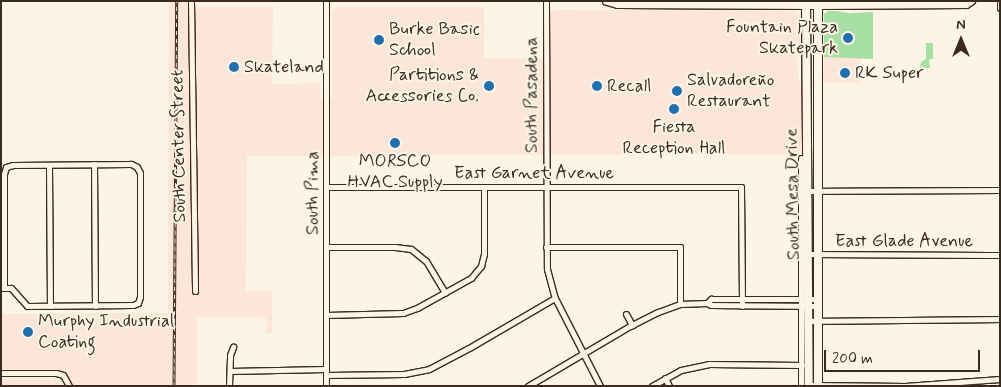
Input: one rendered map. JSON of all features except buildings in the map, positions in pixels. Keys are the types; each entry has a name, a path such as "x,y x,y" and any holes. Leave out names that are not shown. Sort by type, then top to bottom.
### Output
{"main road":[{"path":"607,1 618,4 966,4 971,1"},
{"name":"South Mesa Drive","path":"806,3 809,254 805,302 808,321 808,386"},
{"name":"South Mesa Drive","path":"818,3 818,386"}],"street":[{"name":"South Center Street","path":"191,1 195,291"},
{"name":"South Pima","path":"326,1 326,386"},
{"name":"South Pasadena","path":"546,1 547,269 555,298 585,352 600,386"},
{"path":"1000,1 1000,8"},
{"name":"South Mesa Drive","path":"801,158 805,302 801,386"},
{"path":"94,164 95,306"},
{"path":"94,164 131,164 137,167 140,173 140,297 138,303 133,306 27,306 10,288 3,288 2,183 6,167 13,165 94,164"},
{"path":"49,165 50,306"},
{"name":"East Garnet Avenue","path":"327,187 546,186 741,188 742,302"},
{"path":"326,315 403,313 445,293 470,278 483,261 484,187"},
{"path":"809,190 1000,190"},
{"path":"327,247 395,247 411,249 426,261 445,293"},
{"path":"546,247 680,247 680,304"},
{"name":"East Glade Avenue","path":"809,254 1000,255"},
{"path":"230,371 398,375 429,368 469,348 555,298"},
{"path":"528,386 632,325 680,304 712,300 818,302"},
{"path":"626,314 632,325"},
{"path":"808,321 1000,319"},
{"path":"229,386 230,354 233,346"},
{"path":"652,386 681,370 709,364 802,365"},
{"path":"1,373 56,373 63,375 69,386"},
{"path":"665,378 669,386"},
{"path":"808,386 905,386 1000,379"}],"shaded area":[{"path":"169,1 191,1 191,264 197,85 195,7 273,7 272,84 321,83 321,99 332,99 332,11 337,7 484,7 484,58 550,59 550,13 554,10 795,11 801,16 801,47 797,52 798,76 801,86 803,154 247,156 246,291 272,291 272,333 266,333 267,320 264,317 197,317 197,386 74,386 66,374 61,371 1,369 1,314 168,313"},
{"path":"824,57 861,57 861,83 823,83"},
{"path":"1,379 56,379 64,386 1,386"}],"green space":[{"name":"Fountain Plaza Skatepark","path":"828,11 849,13 873,12 873,59 824,57 824,14"},
{"path":"926,43 933,43 933,59 929,59 930,68 920,68 921,62 926,59"}],"railway":[{"path":"174,386 177,1"}],"place":[{"name":"Fountain Plaza Skatepark","path":"848,38"},
{"name":"Burke Basic School","path":"379,40"},
{"name":"Skateland","path":"234,67"},
{"name":"RK Super","path":"845,73"},
{"name":"Partitions & Accessories Co.","path":"489,86"},
{"name":"Recall","path":"597,86"},
{"name":"Salvadoreño Restaurant","path":"677,91"},
{"name":"Fiesta Reception Hall","path":"674,109"},
{"name":"MORSCO HVAC Supply","path":"395,143"},
{"name":"Murphy Industrial Coating","path":"28,332"}]}
